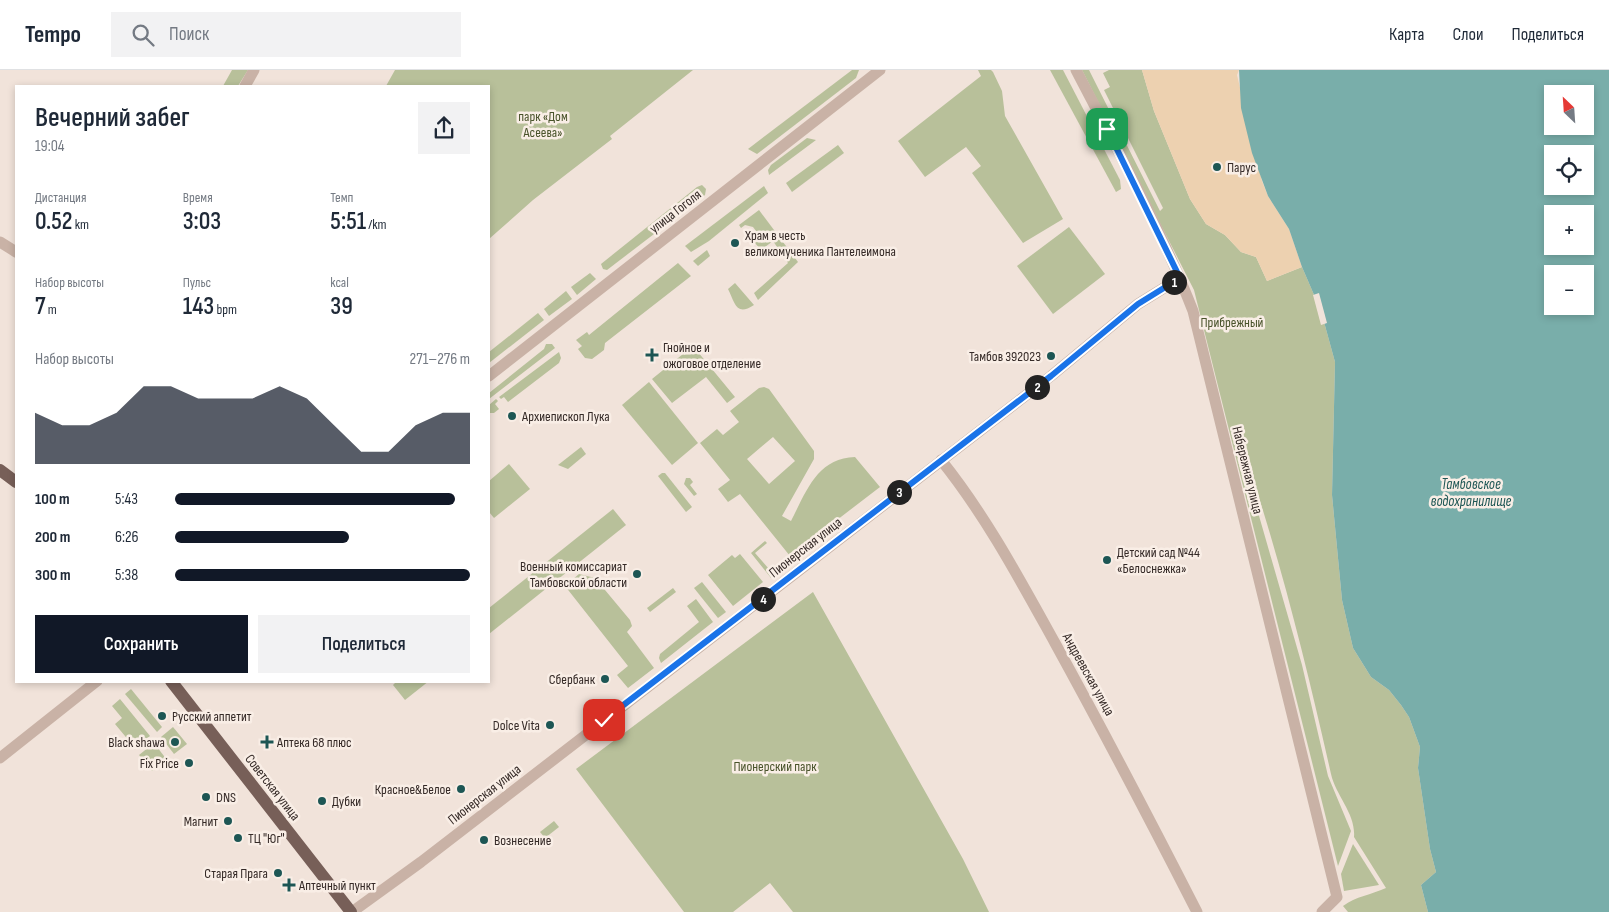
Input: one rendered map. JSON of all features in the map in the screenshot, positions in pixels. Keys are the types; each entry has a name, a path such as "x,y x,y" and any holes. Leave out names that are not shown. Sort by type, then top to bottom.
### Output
{"main road":[{"path":"0,470 15,481"},
{"name":"Советская улица","path":"173,683 352,912"}],"street":[{"path":"246,85 254,70"},
{"name":"улица Гоголя","path":"490,375 880,70"},
{"name":"Набережная улица","path":"1076,70 1180,278 1194,312 1337,897 1322,912"},
{"path":"0,242 15,251"},
{"name":"Пионерская улица","path":"352,912 436,851 1071,360 1138,304 1180,278"},
{"name":"Андреевская улица","path":"940,460 972,501 1005,553 1117,755 1198,912"},
{"path":"0,758 94,683"}],"green space":[{"path":"232,70 248,70 239,85 224,85"},
{"name":"парк «Дом Асеева»","path":"395,70 693,70 610,136 612,139 533,200 490,238 490,85 387,85"},
{"path":"852,70 859,70 856,78 757,154 748,149"},
{"path":"978,70 991,70 993,72 1002,91 1005,116 1063,219 1023,243 972,173 981,166 966,147 925,177 898,141 981,76"},
{"path":"1050,70 1063,70 1120,180 1121,189 1116,192"},
{"name":"Прибрежный","path":"1082,70 1089,70 1160,211 1163,208 1104,90 1110,87 1103,73 1109,70 1142,70 1154,111 1190,199 1206,224 1225,235 1241,252 1256,257 1267,281 1302,267 1321,311 1335,362 1332,495 1342,600 1353,648 1371,677 1389,690 1401,705 1409,717 1420,747 1418,768 1430,849 1436,872 1421,885 1428,912 1348,912 1343,906 1353,900 1386,888 1354,837 1352,821 1331,774 1295,625 1253,479 1249,480 1251,488 1302,665 1328,776 1351,831 1338,866 1194,290"},
{"path":"807,138 816,140 769,175 768,170 771,165"},
{"path":"838,145 844,153 792,192 786,183"},
{"path":"702,185 706,189 705,195 607,270 603,269 601,264 697,187"},
{"path":"764,186 768,193 709,241 691,252 685,246"},
{"path":"759,210 798,262 758,300 754,293 788,263 773,241 761,250 755,243 759,235 753,227 745,225 741,228 739,225"},
{"path":"1069,227 1105,274 1053,314 1017,266"},
{"path":"707,250 710,256 698,266 693,261"},
{"path":"678,263 691,276 605,343 604,350 592,359 585,358 578,349 582,346 576,340 587,332 589,335"},
{"path":"590,273 596,279 577,295 571,287"},
{"path":"735,283 754,305 743,310 737,307 728,289"},
{"path":"566,291 572,299 549,316 544,309"},
{"path":"538,313 544,320 490,362 490,351"},
{"path":"546,344 552,344 555,348 490,398 490,392 544,349"},
{"path":"693,346 735,397 727,403 706,377 672,403 652,379"},
{"path":"559,352 561,358 559,363 508,402 504,397 501,399 499,397"},
{"path":"649,382 698,443 672,465 622,405"},
{"path":"759,388 769,389 814,451 814,459 782,516 791,521 814,478 831,463 842,459 855,457 880,487 790,556 740,494 728,502 718,489 730,480 700,443 717,429 723,435 739,422 730,411","holes":["773,437 795,461 769,484 747,459"]},
{"path":"496,399 498,401 495,404 499,409 494,413 490,413 490,404"},
{"path":"581,447 586,454 568,469 558,465"},
{"path":"509,464 530,489 494,518 490,513 490,480"},
{"path":"665,473 692,507 686,512 658,476"},
{"path":"686,478 690,478 693,482 690,485 697,494 694,496 684,484"},
{"path":"613,509 626,525 490,633 490,607"},
{"path":"765,541 767,543 755,553 769,569 773,567 781,569 771,578 751,553"},
{"path":"740,554 763,582 733,606 708,575 732,555 735,558"},
{"path":"579,574 595,578 630,620 632,626 627,632 654,668 628,688 617,675 628,666 565,586"},
{"path":"702,582 726,612 718,618 694,588"},
{"path":"673,588 676,592 650,612 647,608"},
{"name":"Пионерский парк","path":"813,592 963,859 989,912 793,912 770,883 733,912 684,912 576,769"},
{"path":"696,599 713,622 661,663 660,654 699,622 687,606"},
{"path":"395,683 426,683 405,700 393,685"},
{"path":"131,689 162,727 157,732 125,694"},
{"path":"120,699 150,736 135,748 115,724 122,718 112,706"},
{"path":"173,727 187,744 174,754 161,737"},
{"path":"154,743 167,760 152,771 139,755"},
{"path":"554,821 559,827 545,838 540,832"},
{"path":"1353,844 1379,885 1344,891 1341,874"}],"sand":[{"name":"Парус","path":"1142,70 1239,70 1237,75 1262,181 1268,196 1289,229 1302,267 1267,281 1256,257 1241,252 1225,235 1206,224 1190,199 1154,111"}],"water":[{"name":"Тамбовское водохранилище","path":"1239,70 1609,70 1609,912 1428,912 1421,885 1436,872 1430,849 1418,768 1420,747 1409,717 1401,705 1389,690 1371,677 1353,648 1342,600 1332,495 1335,362 1321,311 1302,267 1289,229 1268,196 1252,153 1241,108"}],"pier":[{"path":"1319,293 1327,323 1321,325 1313,295"}],"place":[{"name":"Парус","path":"1217,167"},
{"name":"Храм в честь великомученика Пантелеимона","path":"735,243"},
{"name":"Гнойное и ожоговое отделение","path":"652,355"},
{"name":"Тамбов 392023","path":"1051,356"},
{"name":"Архиепископ Лука","path":"512,416"},
{"name":"Детский сад №44 «Белоснежка»","path":"1107,560"},
{"name":"Военный комиссариат Тамбовской области","path":"637,574"},
{"name":"Сбербанк","path":"605,679"},
{"name":"Русский аппетит","path":"162,716"},
{"name":"Dolce Vita","path":"550,725"},
{"name":"Black shawa","path":"175,742"},
{"name":"Аптека 68 плюс","path":"267,742"},
{"name":"Fix Price","path":"189,763"},
{"name":"Красное&Белое","path":"461,789"},
{"name":"DNS","path":"206,797"},
{"name":"Дубки","path":"322,801"},
{"name":"Магнит","path":"228,821"},
{"name":"ТЦ \"Юг\"","path":"238,838"},
{"name":"Вознесение","path":"484,840"},
{"name":"Старая Прага","path":"278,873"},
{"name":"Аптечный пункт","path":"289,885"}],"route":[{"path":"604,720 1051,376 1138,304 1180,278 1107,129"}]}
